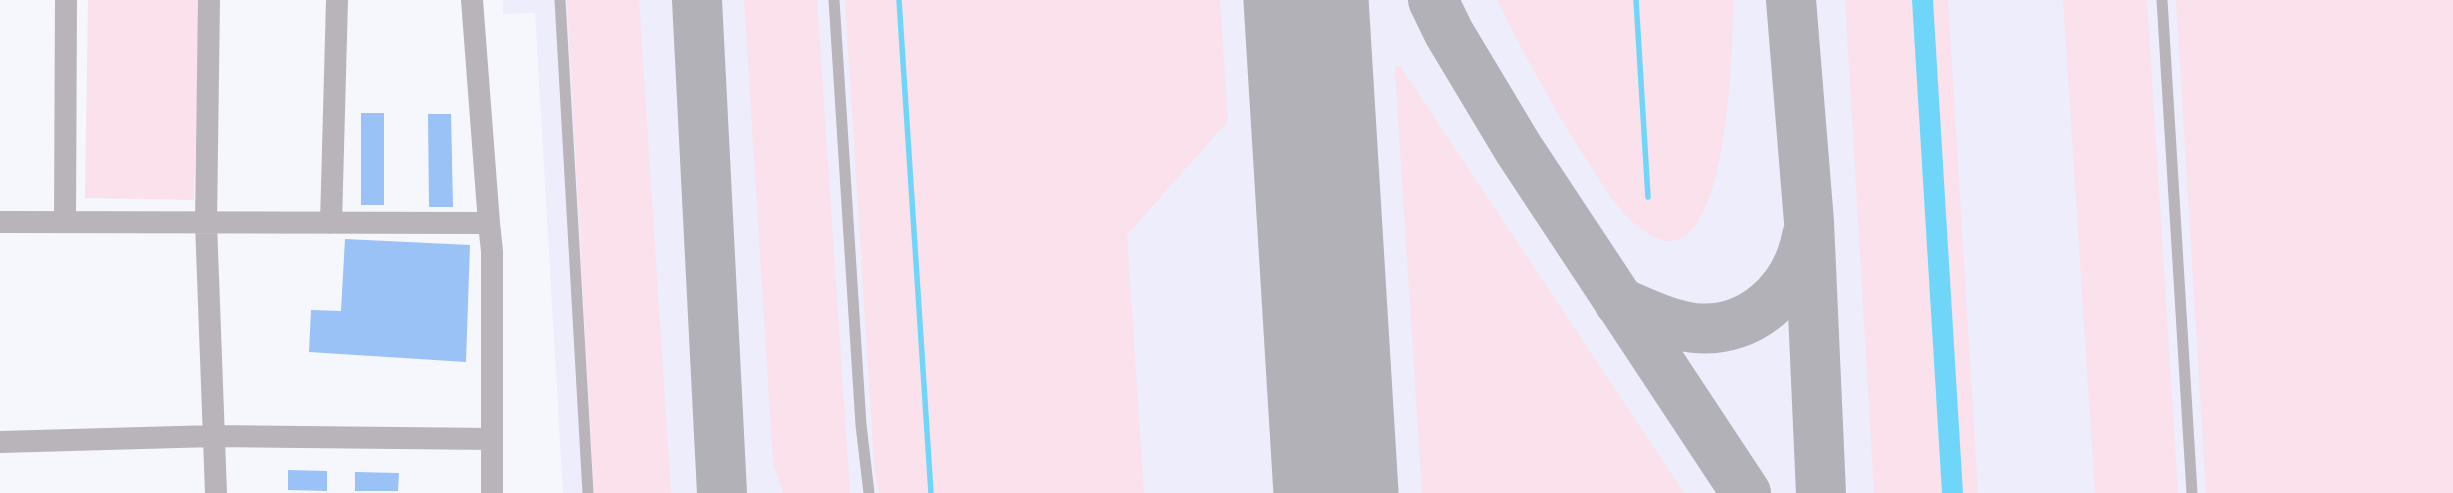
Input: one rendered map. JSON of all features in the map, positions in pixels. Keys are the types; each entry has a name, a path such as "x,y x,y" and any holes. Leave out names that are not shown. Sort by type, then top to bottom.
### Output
{"street":[{"path":"65,222 66,0"},
{"path":"209,0 206,223 216,493"},
{"path":"331,224 338,0"},
{"path":"472,0 488,223 492,251 492,493"},
{"path":"0,222 331,224 488,223"},
{"path":"0,442 214,436 492,439"}],"lane":[{"path":"560,0 588,493"},
{"path":"834,0 861,425 869,493"},
{"path":"2162,0 2192,493"}],"shaded area":[{"path":"88,0 200,0 194,200 85,198"},
{"path":"503,0 2453,0 2453,493 563,493 535,13 503,14"},
{"path":"567,0 639,0 671,493 594,493"},
{"path":"744,0 817,0 850,493 783,493 773,463"},
{"path":"845,0 1220,0 1228,121 1127,235 1144,493 879,493 874,464"},
{"path":"1497,0 1733,0 1728,101 1722,146 1712,188 1698,221 1679,239 1654,237 1635,224 1618,207 1579,148 1554,106 1530,64"},
{"path":"1845,0 1912,0 1942,493 1874,493"},
{"path":"1933,0 1948,0 1978,493 1963,493"},
{"path":"2063,0 2147,0 2178,493 2095,493"},
{"path":"2176,0 2453,0 2453,493 2206,493"},
{"path":"1398,65 1684,493 1422,493 1395,69"}],"water":[{"path":"1912,0 1933,0 1963,493 1942,493"}],"building":[{"path":"361,113 384,113 384,205 361,205"},
{"path":"428,114 451,114 453,207 429,207"},
{"path":"345,239 470,245 466,362 309,352 311,310 341,311"},
{"path":"288,470 327,471 327,491 288,490"},
{"path":"355,472 399,473 398,491 355,491"}],"waterway":[{"path":"899,0 931,493"},
{"path":"1636,0 1648,197"}],"taxiway":[{"path":"697,0 722,493"},
{"path":"1433,0 1449,33 1518,148 1746,493"},
{"path":"1791,0 1809,222 1821,493"},
{"path":"1619,302 1656,318 1694,328 1715,328 1735,324 1753,316 1782,290 1793,274 1802,256 1807,236"},
{"path":"1325,322 1353,493"}],"runway":[{"path":"1306,0 1336,493"}]}
